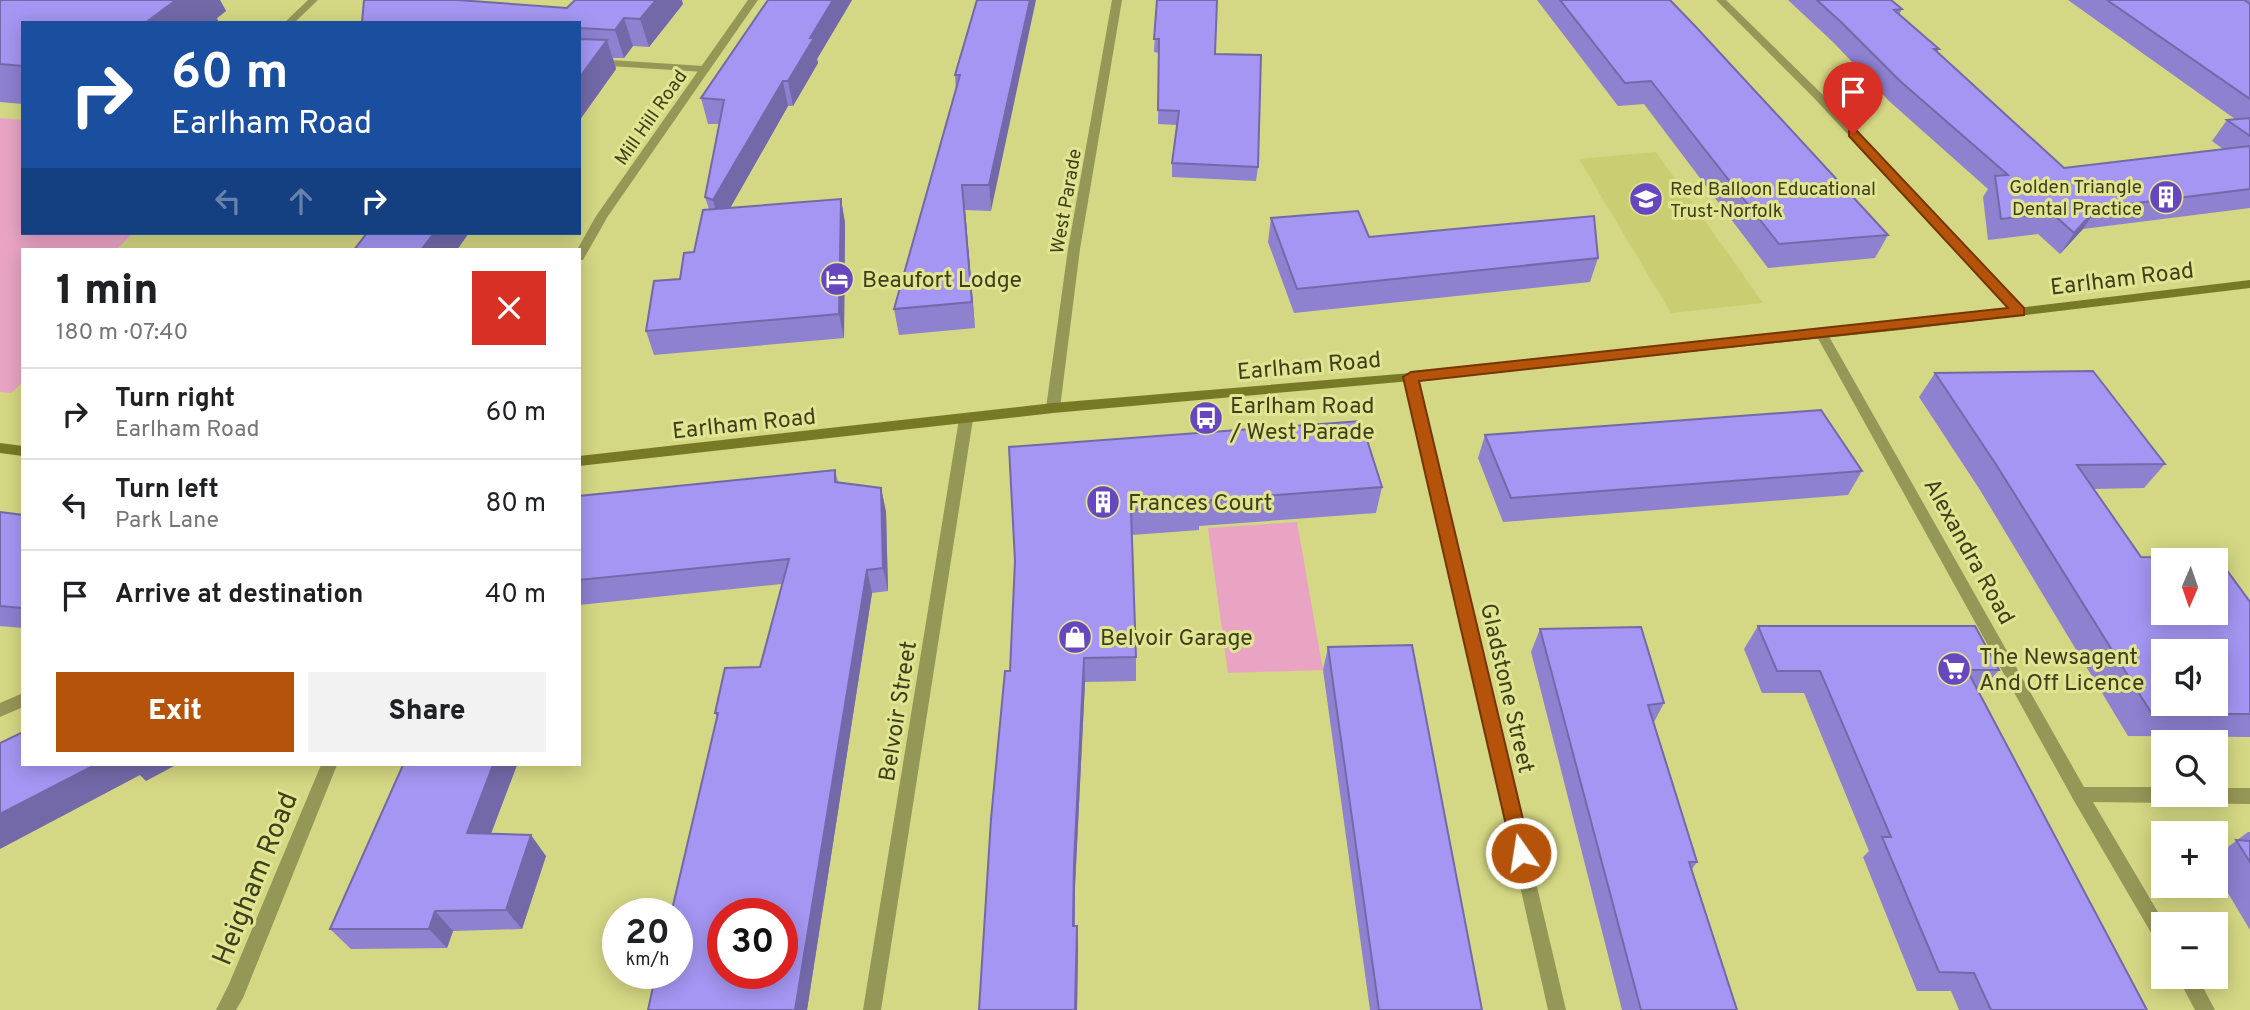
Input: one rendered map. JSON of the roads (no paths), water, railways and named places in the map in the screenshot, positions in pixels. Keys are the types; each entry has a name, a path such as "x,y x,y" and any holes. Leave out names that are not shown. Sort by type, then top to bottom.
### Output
{"main road":[{"name":"Earlham Road","path":"581,461 1053,408 1411,377 2019,312 2250,284"},
{"path":"0,448 21,451"}],"street":[{"path":"290,21 313,0"},
{"name":"Mill Hill Road","path":"581,254 603,216 753,0"},
{"name":"West Parade","path":"1053,408 1074,249 1117,0"},
{"path":"1721,0 1817,95 2019,312"},
{"path":"581,61 704,69"},
{"name":"Alexandra Road","path":"1821,333 2078,794 2151,917"},
{"name":"Gladstone Street","path":"1411,377 1557,1010"},
{"name":"Belvoir Street","path":"872,1010 966,419"},
{"path":"0,710 21,701"},
{"name":"Heigham Road","path":"225,1010 236,991 329,766"},
{"path":"2078,794 2250,796"},
{"path":"2194,989 2206,1010"}],"place":[{"name":"Golden Triangle Dental Practice","path":"2166,197"},
{"name":"Red Balloon Educational Trust-Norfolk","path":"1646,199"},
{"name":"Beaufort Lodge","path":"837,279"},
{"name":"Earlham Road / West Parade","path":"1206,418"},
{"name":"Frances Court","path":"1103,502"},
{"name":"Belvoir Garage","path":"1075,637"},
{"name":"The Newsagent And Off Licence","path":"1954,669"}]}
